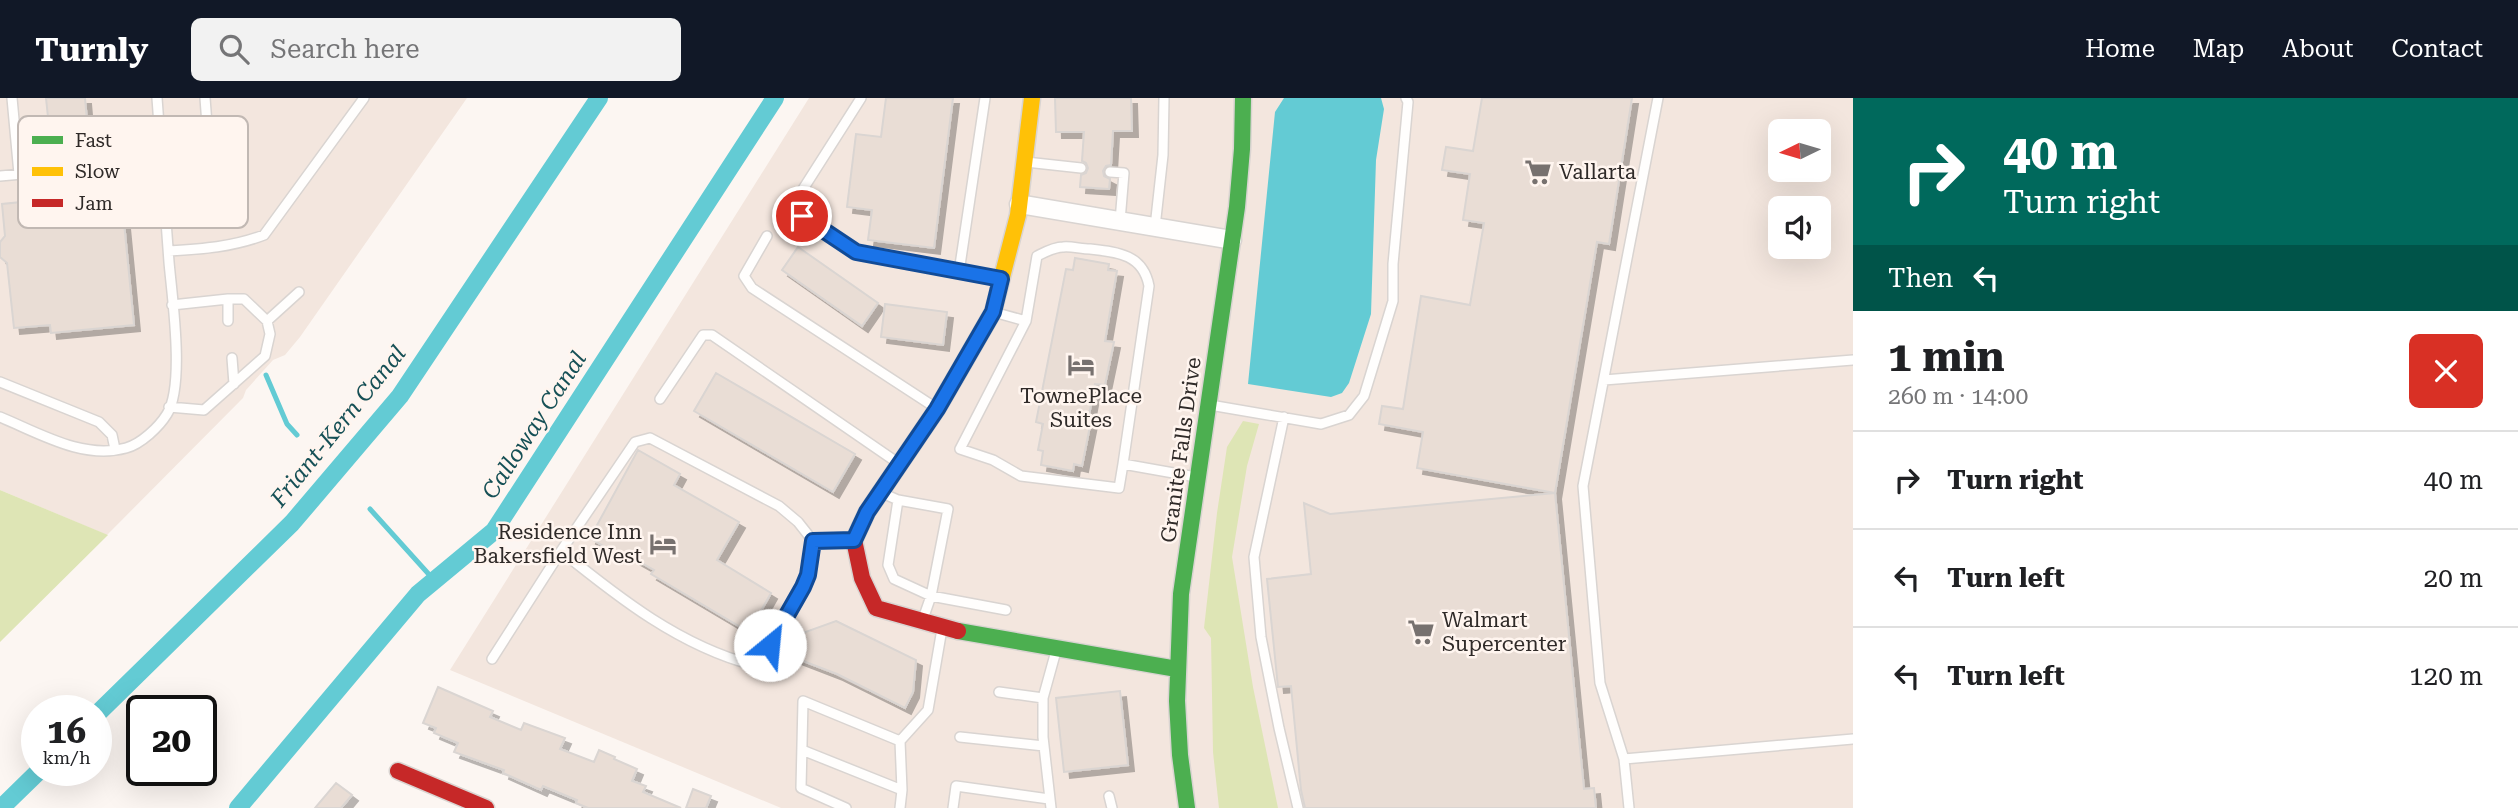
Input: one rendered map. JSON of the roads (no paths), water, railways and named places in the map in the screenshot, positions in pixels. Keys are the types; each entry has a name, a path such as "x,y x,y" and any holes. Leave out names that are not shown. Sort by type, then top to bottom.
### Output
{"street":[{"path":"1032,98 1019,204 993,312 937,409 867,512 854,540 862,578 876,608 922,623 988,639 1177,669"},
{"name":"Granite Falls Drive","path":"1187,808 1179,745 1177,669 1181,594 1232,240 1242,149 1243,98"},
{"path":"1019,204 1232,240"},
{"path":"398,771 486,808"}],"lane":[{"path":"12,98 18,163"},
{"path":"157,98 158,116"},
{"path":"205,98 206,116"},
{"path":"169,251 220,248 264,235 364,98"},
{"path":"860,98 798,197 802,216 856,252 1001,279"},
{"path":"959,272 985,98"},
{"path":"1155,227 1163,155 1164,98"},
{"path":"1208,404 1321,424 1349,415 1364,396 1393,301 1393,264 1408,102 1406,98"},
{"path":"1629,808 1624,759 1600,683 1583,486 1658,98"},
{"path":"1024,161 1081,168"},
{"path":"1110,172 1124,173 1121,222"},
{"path":"0,176 18,174"},
{"path":"0,417 76,448 92,451 126,448 143,439 167,414 174,389 175,344 167,228"},
{"path":"767,236 744,276 752,288 937,409"},
{"path":"1063,247 1119,252 1138,263 1147,274 1149,286 1123,464 1119,488 1021,476 993,460 960,449 1026,321 1037,256 1050,250 1063,247"},
{"path":"267,321 299,292"},
{"path":"228,299 228,321"},
{"path":"169,407 204,410 265,356 270,334 267,321 244,299 173,305"},
{"path":"993,312 1026,321"},
{"path":"660,399 702,335 712,335 900,464"},
{"path":"232,358 234,384"},
{"path":"1604,380 1853,360"},
{"path":"0,382 99,422 112,435 115,449"},
{"path":"1284,417 1254,557 1261,637 1298,808"},
{"path":"492,659 561,551 635,442 650,438 779,506 798,522 813,541 808,575 803,587 763,658 752,665 722,657 663,626 606,587 561,551"},
{"path":"1123,464 1198,477"},
{"path":"880,492 898,500 948,509 931,596 922,623"},
{"path":"898,500 888,565 894,579 931,596 1006,610"},
{"path":"813,541 854,540"},
{"path":"900,808 900,741 928,710 942,627"},
{"path":"953,808 956,786 1050,804 1044,746 1044,698 1056,649"},
{"path":"999,692 1044,698"},
{"path":"846,808 801,788 803,701 900,741"},
{"path":"960,737 1044,746"},
{"path":"1624,759 1853,739"},
{"path":"802,750 902,790"},
{"path":"1110,796 1112,808"}],"water":[{"path":"1284,98 1381,98 1384,109 1376,160 1371,314 1349,383 1342,393 1331,397 1248,384 1275,112"}],"waterway":[{"name":"Friant-Kern Canal","path":"112,699 292,523 400,396 599,98"},
{"name":"Calloway Canal","path":"238,808 418,594 494,531 775,98"},
{"path":"266,375 287,424 297,435"},
{"path":"370,509 434,580"},
{"name":"Friant-Kern Canal","path":"1,808 24,786"}],"place":[{"name":"Vallarta","path":"1538,172"},
{"name":"TownePlace Suites","path":"1081,365"},
{"name":"Residence Inn Bakersfield West","path":"663,544"},
{"name":"Walmart Supercenter","path":"1421,632"}]}
